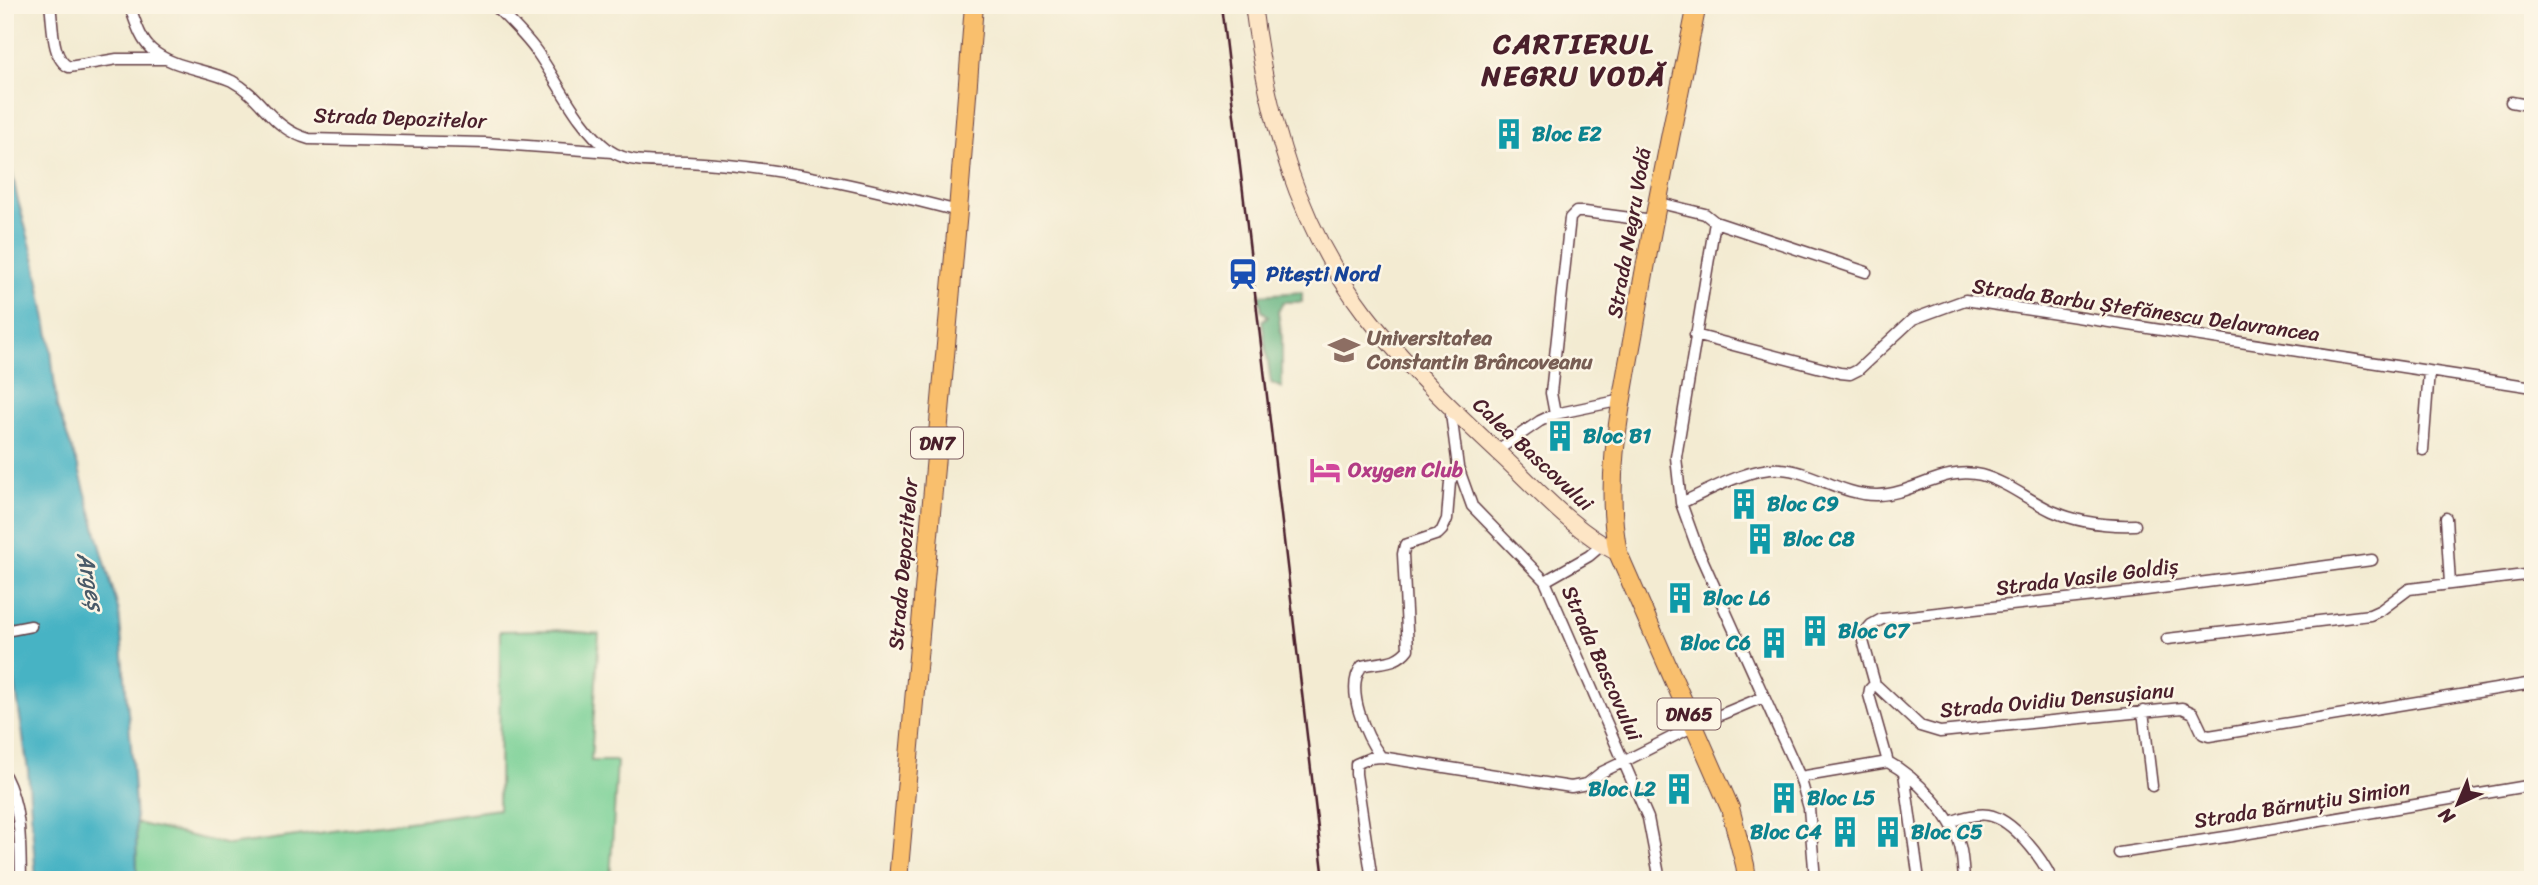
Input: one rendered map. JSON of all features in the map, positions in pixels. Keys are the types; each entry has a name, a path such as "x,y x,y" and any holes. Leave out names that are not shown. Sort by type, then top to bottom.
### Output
{"main road":[{"name":"Strada Depozitelor","path":"898,880 974,5"},
{"name":"Strada Negru Vodă","path":"1610,549 1612,498 1622,400 1656,202 1697,5"},
{"name":"DN65","path":"1610,549 1730,808 1747,880"}],"street":[{"path":"50,5 57,54 62,64 69,67 117,59 169,59"},
{"path":"129,5 142,36 151,49 169,59"},
{"name":"Strada Depozitelor","path":"494,5 536,50 594,137 612,152 648,161 690,162 825,178 958,211"},
{"name":"Calea Bascovului","path":"1253,5 1260,60 1279,144 1315,229 1335,268 1363,311 1496,451 1587,534 1610,549"},
{"name":"Strada Depozitelor","path":"169,59 231,81 249,93 277,124 294,135 309,139 486,143 612,152"},
{"path":"2511,102 2533,106"},
{"path":"1656,202 1705,214 1715,222 1866,272"},
{"path":"1555,414 1551,393 1570,218 1576,212 1585,212 1653,221"},
{"path":"1715,222 1676,457 1681,503 1698,550 1800,777 1809,808 1815,880"},
{"name":"Strada Barbu Ștefănescu Delavrancea","path":"1695,335 1850,374 1858,370 1913,319 1965,300 2533,387"},
{"path":"2423,450 2429,371"},
{"path":"1496,451 1555,414 1622,400"},
{"name":"Strada Bascovului","path":"1450,405 1458,467 1472,506 1545,581 1648,818 1660,880"},
{"path":"1381,757 1364,727 1354,691 1355,674 1362,666 1391,662 1402,657 1408,649 1403,554 1405,545 1443,530 1447,519 1450,482 1458,467"},
{"path":"1681,503 1766,469 1782,469 1856,493 1878,495 1958,473 1980,475 2011,487 2051,510 2080,521 2111,526 2135,525"},
{"path":"1587,534 1596,531 1613,517"},
{"path":"2445,518 2450,583"},
{"name":"Strada Bascovului","path":"1545,581 1589,556 1610,549"},
{"name":"Strada Vasile Goldiș","path":"1875,684 1863,641 1864,633 1871,625 1882,620 2131,592 2372,560"},
{"path":"2167,639 2370,615 2409,589 2533,574"},
{"path":"5,631 31,626"},
{"name":"Strada Ovidiu Densușianu","path":"1875,684 1920,726 1940,732 2143,711 2188,709 2193,713 2203,734 2209,736 2533,683"},
{"path":"1875,684 1869,695 1888,762 1904,773 1950,822 1960,847 1964,880"},
{"path":"1372,876 1356,764 1381,757 1571,787 1587,784 1602,772 1694,726 1763,697"},
{"path":"2143,711 2152,786"},
{"path":"1800,777 1888,762"},
{"path":"1904,773 1919,880"},
{"path":"5,776 14,793 19,818 21,880"},
{"name":"Strada Bărnuțiu Simion","path":"2119,853 2533,785"},
{"path":"1950,822 1986,815 2000,819 2035,852 2052,880"}],"green space":[{"path":"1302,292 1302,302 1283,302 1278,312 1282,338 1282,388 1271,383 1262,321 1268,316 1262,311 1259,295"},
{"path":"555,630 599,634 591,761 617,761 610,880 137,880 136,823 229,845 499,809 500,631"}],"water":[{"name":"Argeș","path":"5,138 17,197 35,261 50,341 57,407 79,469 119,612 131,745 137,880 36,880 28,770 5,617"}],"railway":[{"path":"1221,5 1324,880"}],"place":[{"name":"Bloc E2","path":"1509,134"},
{"name":"Pitești Nord","path":"1243,274"},
{"name":"Universitatea Constantin Brâncoveanu","path":"1344,350"},
{"name":"Bloc B1","path":"1560,436"},
{"name":"Oxygen Club","path":"1325,470"},
{"name":"Bloc C9","path":"1744,504"},
{"name":"Bloc C8","path":"1760,539"},
{"name":"Bloc L6","path":"1680,598"},
{"name":"Bloc C7","path":"1815,631"},
{"name":"Bloc C6","path":"1774,643"},
{"name":"Bloc L2","path":"1679,789"},
{"name":"Bloc L5","path":"1784,798"},
{"name":"Bloc C4","path":"1845,832"},
{"name":"Bloc C5","path":"1888,832"}],"district":[{"name":"CARTIERUL NEGRU VODĂ","path":"1574,59"}]}
